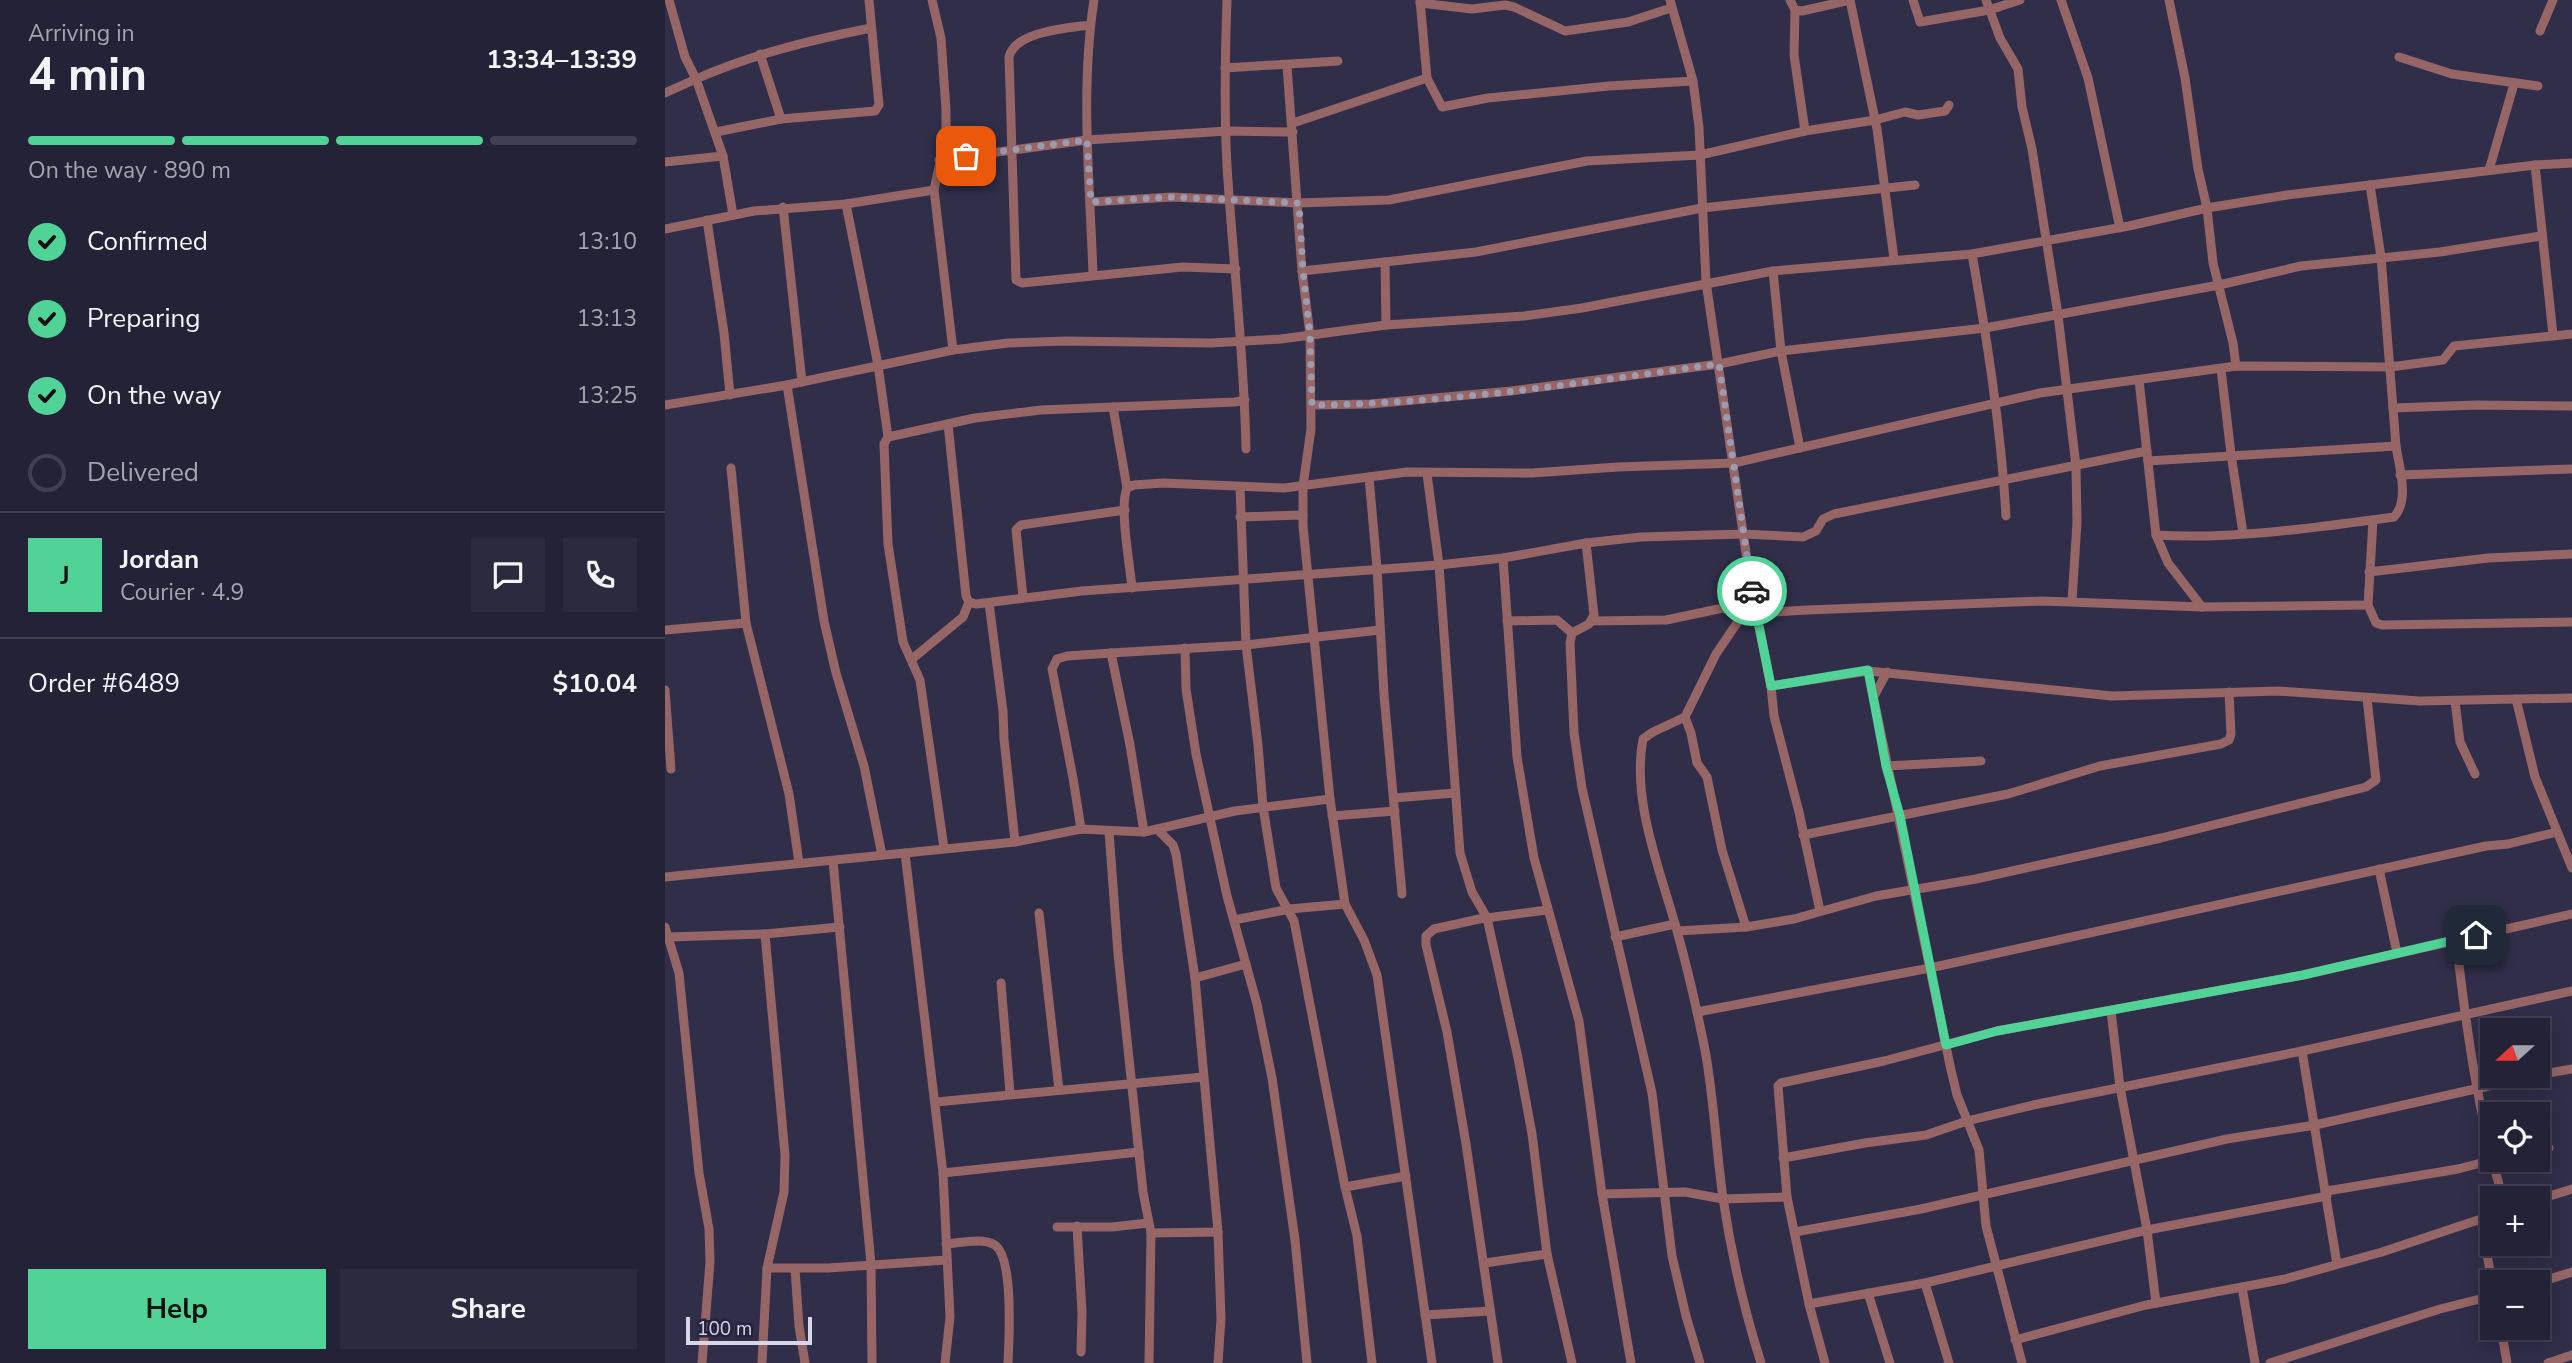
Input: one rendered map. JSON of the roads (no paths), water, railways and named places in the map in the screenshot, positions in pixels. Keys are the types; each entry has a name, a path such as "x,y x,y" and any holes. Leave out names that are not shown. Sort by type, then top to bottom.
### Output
{"street":[{"path":"669,0 685,57 697,79 716,132 733,215"},
{"path":"716,132 781,119 875,111 879,105 869,0"},
{"path":"932,0 941,38 946,110 946,134 935,190 953,350"},
{"path":"1093,275 1087,140 1090,25 1094,0"},
{"path":"1227,0 1227,131 1246,449"},
{"path":"1790,0 1795,10 1794,55 1805,131"},
{"path":"1795,10 1810,10 1850,0 1875,120 1894,260"},
{"path":"1913,0 1920,22 2019,0"},
{"path":"2061,0 2088,78 2120,228"},
{"path":"2169,0 2185,78 2197,169 2207,208 2213,263 2236,366"},
{"path":"2540,31 2553,0"},
{"path":"1693,81 1489,98 1442,107 1427,78 1420,2 1472,9 1505,5 1565,31 1628,22 1670,4 1693,81 1700,155 1706,282 1743,534 1774,716 1820,911"},
{"path":"1988,5 2000,38 2018,69 2022,107 2032,149 2058,315 2076,467 2077,522 2072,601"},
{"path":"1090,25 1032,36 1015,44 1011,49 1009,57 1016,280 1022,283 1183,267 1236,269"},
{"path":"665,93 760,54 871,28"},
{"path":"760,54 781,119"},
{"path":"2399,57 2452,74 2538,86"},
{"path":"1225,68 1338,61"},
{"path":"1287,66 1310,335 1312,405 1310,445 1303,486 1303,515 1330,799 1345,904 1364,940 1377,975 1432,1363"},
{"path":"939,160 1087,140 1293,127 1427,78"},
{"path":"2489,170 2514,84"},
{"path":"1091,202 1172,197 1299,203 1389,200 1587,161 1700,155 1905,112 1917,115 1945,111 1949,105"},
{"path":"665,162 723,156"},
{"path":"665,405 787,385 953,350 1008,344 1065,341 1241,341 1385,326 1524,316 1582,308 1773,271 1972,254 2120,228 2207,208 2489,170 2572,163"},
{"path":"2535,165 2553,335"},
{"path":"1303,271 1476,252 1702,208 1915,185"},
{"path":"2156,535 2182,537 2281,531 2394,517 2398,513 2402,501 2400,475 2381,257 2370,185"},
{"path":"665,229 783,207 846,204 935,190"},
{"path":"846,204 878,365 888,437 884,444 888,544 903,642 921,680 944,848"},
{"path":"783,207 802,382"},
{"path":"707,220 724,333 730,395"},
{"path":"1312,405 1431,400 1719,364 1781,351 1986,328 2219,285 2301,266 2440,252 2541,236"},
{"path":"1972,254 1986,328 2006,516"},
{"path":"1385,261 1385,326"},
{"path":"1773,271 1781,351 1800,448"},
{"path":"1127,488 1163,483 1240,487 1303,486 1407,472 1532,474 1618,467 1734,463 1993,404 2068,390 2236,366 2390,367 2443,360 2454,346 2572,334"},
{"path":"2221,369 2243,533"},
{"path":"2139,380 2156,535 2168,563 2202,607"},
{"path":"787,385 824,621 863,766 882,855"},
{"path":"888,437 948,424 1041,410 1245,400"},
{"path":"2393,408 2572,406"},
{"path":"1113,407 1127,488 1124,494 1132,588"},
{"path":"948,424 966,596 969,602 976,604 1023,597 1308,573 1440,565 1641,537 1743,534 1803,537 1816,531 1823,519 1834,514 2076,467 2148,456 2396,446"},
{"path":"731,468 746,623 789,794 799,863"},
{"path":"2400,475 2572,469"},
{"path":"1427,474 1440,565 1460,853 1472,892 1487,918 1532,1134 1547,1254 1572,1363"},
{"path":"1369,477 1402,894"},
{"path":"1240,487 1246,645 1258,745 1262,807 1276,888 1290,909 1297,933 1345,1187 1357,1236 1373,1363"},
{"path":"1023,597 1016,530 1021,525 1125,510"},
{"path":"1240,517 1303,515"},
{"path":"2373,520 2368,605 2373,619 2382,625 2572,622"},
{"path":"1585,543 1594,605 1592,621"},
{"path":"2369,572 2488,558 2572,554"},
{"path":"1503,558 1517,757 1534,858 1579,1021 1602,1194 1631,1363"},
{"path":"1700,1363 1672,1256 1652,1093 1593,842 1576,747 1570,643 1572,633 1592,621 1666,620 1723,608 1741,617 1757,613 2072,601 2202,607 2368,605"},
{"path":"912,659 963,617 969,602"},
{"path":"989,603 1003,710 1015,842"},
{"path":"1741,617 1716,654 1685,717 1643,739 1641,751 1645,808 1697,1012 1705,1052 1723,1199 1739,1282 1761,1363"},
{"path":"1507,621 1557,620 1572,633"},
{"path":"665,630 746,623"},
{"path":"1081,829 1052,670 1057,659 1067,656 1246,645 1380,630"},
{"path":"1185,648 1189,720 1227,896 1246,964 1272,1078 1295,1240 1307,1363"},
{"path":"1111,653 1144,832"},
{"path":"1771,686 1868,670 2112,696 2279,691 2455,701 2572,698"},
{"path":"1868,670 1957,1095 1979,1150 1986,1226 2022,1363"},
{"path":"1874,695 1887,672"},
{"path":"665,690 671,769"},
{"path":"1803,835 2008,794 2081,770 2221,744 2229,740 2231,734 2229,692"},
{"path":"1615,937 1677,927 1746,927 1794,919 1876,896 1976,879 2161,838 2366,787 2376,780 2367,698"},
{"path":"2516,699 2535,777 2572,868"},
{"path":"2455,701 2461,742 2475,774"},
{"path":"1685,717 1697,763 1707,777 1722,850 1746,927"},
{"path":"1886,766 1981,761"},
{"path":"1394,798 1455,793"},
{"path":"665,877 1015,842 1081,829 1144,832 1211,816 1330,799"},
{"path":"1332,816 1395,811"},
{"path":"1158,830 1173,845 1176,854 1195,978 1218,1232 1221,1319 1218,1363"},
{"path":"1109,831 1132,1083 1149,1228 1149,1363"},
{"path":"1697,1012 1930,968 2557,832"},
{"path":"905,853 943,1173 950,1317 945,1363"},
{"path":"833,861 871,1264 872,1363"},
{"path":"2379,869 2397,953"},
{"path":"1234,920 1290,909 1345,904"},
{"path":"1498,1363 1485,1263 1447,1032 1426,936 1434,929 1547,910"},
{"path":"1039,913 1059,1090"},
{"path":"1825,1363 1809,1304 1787,1197 1778,1086 1781,1083 1997,1031 2303,975 2572,914"},
{"path":"702,1363 710,1262 709,1229 699,1173 679,973 667,932 765,934 840,927"},
{"path":"762,1363 767,1268 784,1192 785,1156 765,934"},
{"path":"2456,939 2465,1015 2480,1102"},
{"path":"1195,978 1246,964"},
{"path":"1001,983 1010,1093"},
{"path":"1783,1158 1926,1135 1967,1121 2572,991"},
{"path":"2111,1011 2120,1087 2147,1230 2156,1303"},
{"path":"2302,1051 2337,1265"},
{"path":"2550,1073 2572,1069"},
{"path":"936,1102 1203,1077"},
{"path":"1795,1232 1845,1225 1983,1196 2044,1179 2227,1139 2315,1125 2480,1087"},
{"path":"943,1173 1139,1152"},
{"path":"1809,1304 1925,1283 2147,1230 2480,1163"},
{"path":"1345,1187 1406,1176"},
{"path":"2550,1196 2572,1189"},
{"path":"1602,1194 1685,1192 1723,1199 1787,1197"},
{"path":"2015,1340 2156,1303 2337,1265 2480,1219"},
{"path":"1077,1226 1082,1312 1081,1352"},
{"path":"1057,1227 1218,1232"},
{"path":"946,1244 984,1241 993,1244 1003,1257 1009,1303 1008,1363"},
{"path":"1485,1263 1547,1254"},
{"path":"767,1268 795,1269 947,1260"},
{"path":"795,1269 805,1363"},
{"path":"2550,1279 2572,1272"},
{"path":"1925,1283 1949,1363"},
{"path":"2242,1287 2255,1363"},
{"path":"1868,1293 1890,1363"},
{"path":"2270,1363 2480,1299"},
{"path":"1425,1315 1490,1311"},
{"path":"2503,1340 2507,1363"},
{"path":"2548,1363 2572,1355"}]}
